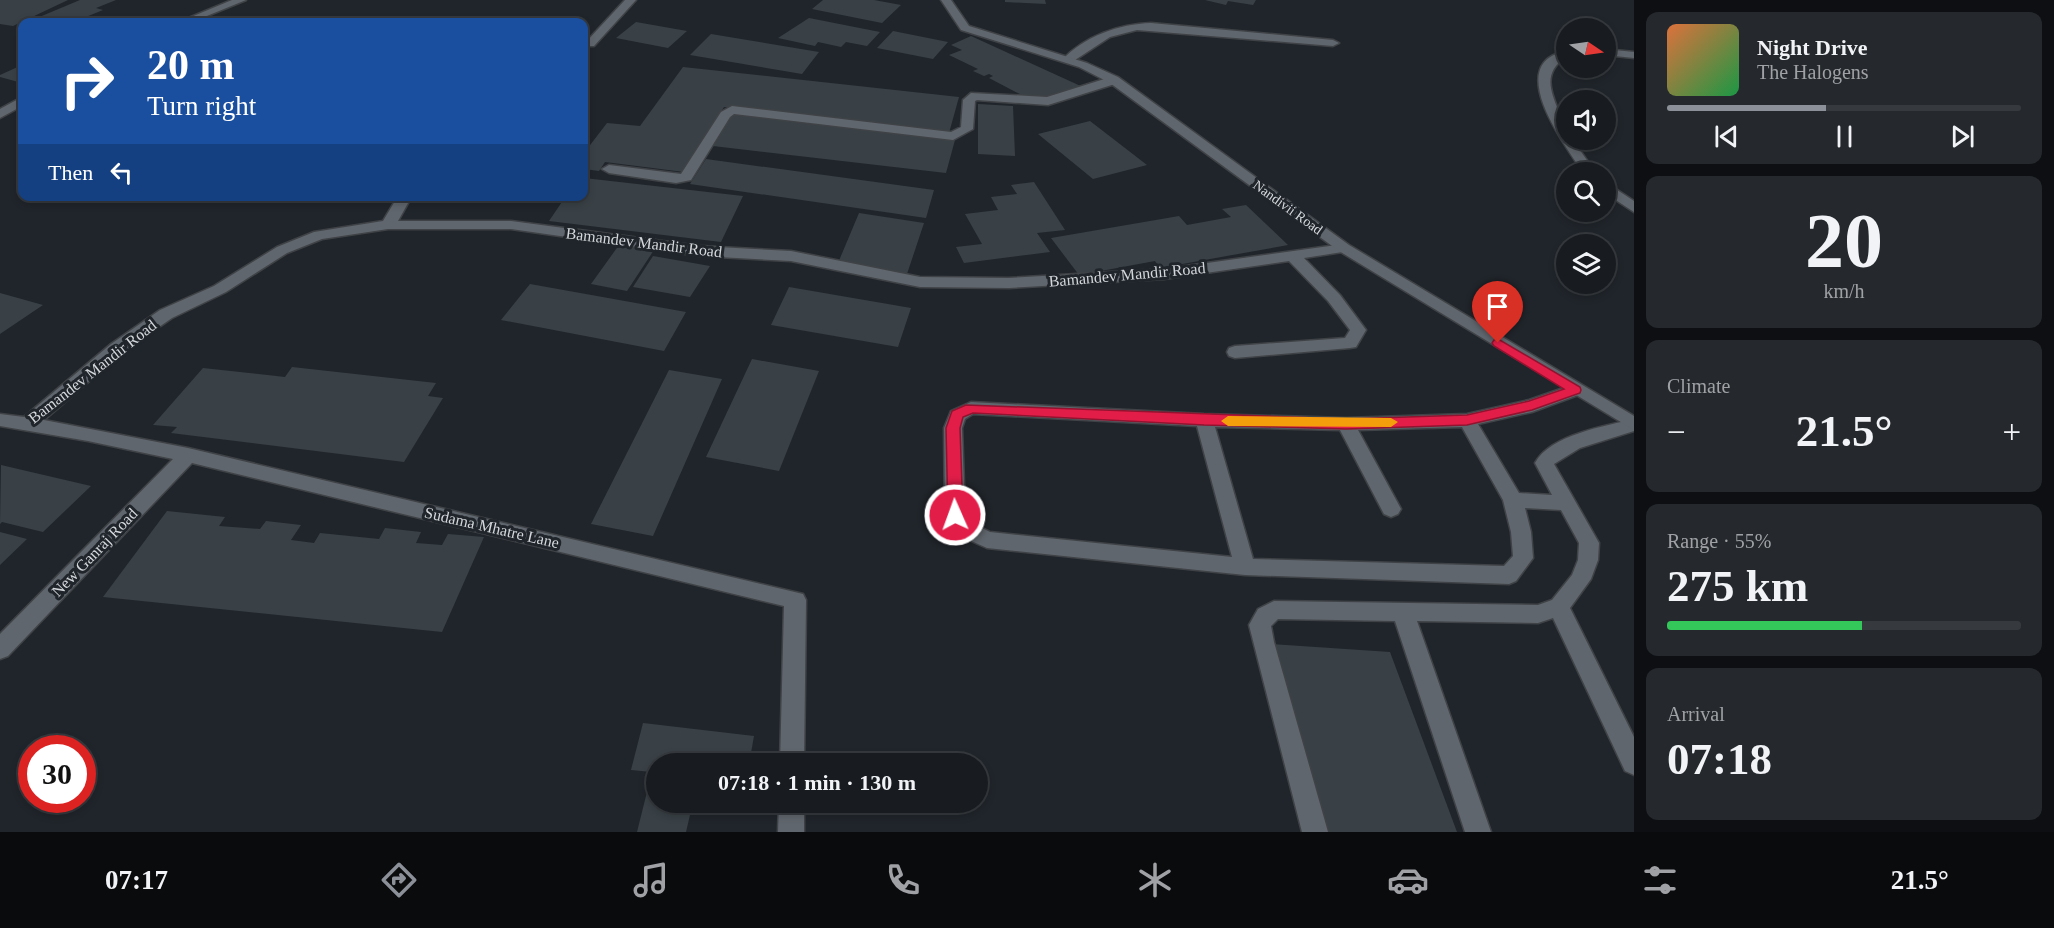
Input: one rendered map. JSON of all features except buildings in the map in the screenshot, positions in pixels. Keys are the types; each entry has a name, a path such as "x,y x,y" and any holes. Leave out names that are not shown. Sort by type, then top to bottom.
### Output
{"street":[{"path":"590,44 631,0"},
{"name":"Nandivii Road","path":"946,0 965,28 1068,60 1114,80 1344,248 1634,424"},
{"path":"194,18 234,1"},
{"path":"1068,60 1109,32 1127,26 1151,26 1333,43"},
{"path":"1616,53 1634,55"},
{"path":"1556,59 1549,65 1543,86 1558,127 1581,162"},
{"path":"609,169 676,179 686,177 725,115 732,110 953,136 967,129 969,99 975,96 1048,101 1114,80"},
{"path":"0,114 18,103"},
{"path":"1616,194 1634,208"},
{"path":"388,225 402,201"},
{"name":"Bamandev Mandir Road","path":"0,420 27,424 117,348 166,314 220,289 282,250 319,235 388,225 511,225 700,250 791,256 921,282 1009,283 1164,274 1344,248"},
{"path":"1235,352 1350,342 1358,330 1334,298 1292,255"},
{"path":"1467,420 1514,500 1521,532 1523,558 1509,575 1245,567 987,540 968,530 955,515 953,428 957,415 971,408 1204,420 1346,424 1467,420 1532,406 1575,390"},
{"path":"1204,420 1245,567"},
{"name":"Sudama Mhatre Lane","path":"27,424 188,455 795,600 792,753"},
{"path":"1346,424 1391,509"},
{"path":"1315,832 1260,625 1266,616 1274,610 1538,614 1559,607 1581,579 1588,560 1589,543 1544,463 1552,454 1589,438 1634,424"},
{"name":"New Ganraj Road","path":"0,649 188,455"},
{"path":"1514,500 1566,503"},
{"path":"1559,607 1634,763"},
{"path":"1403,612 1478,832"},
{"path":"791,832 792,813"}],"slow traffic":[{"path":"1228,421 1346,424 1391,422"}],"route":[{"path":"955,515 953,428 957,415 971,408 1204,420 1346,424 1467,420 1532,406 1575,390 1498,343"}]}
